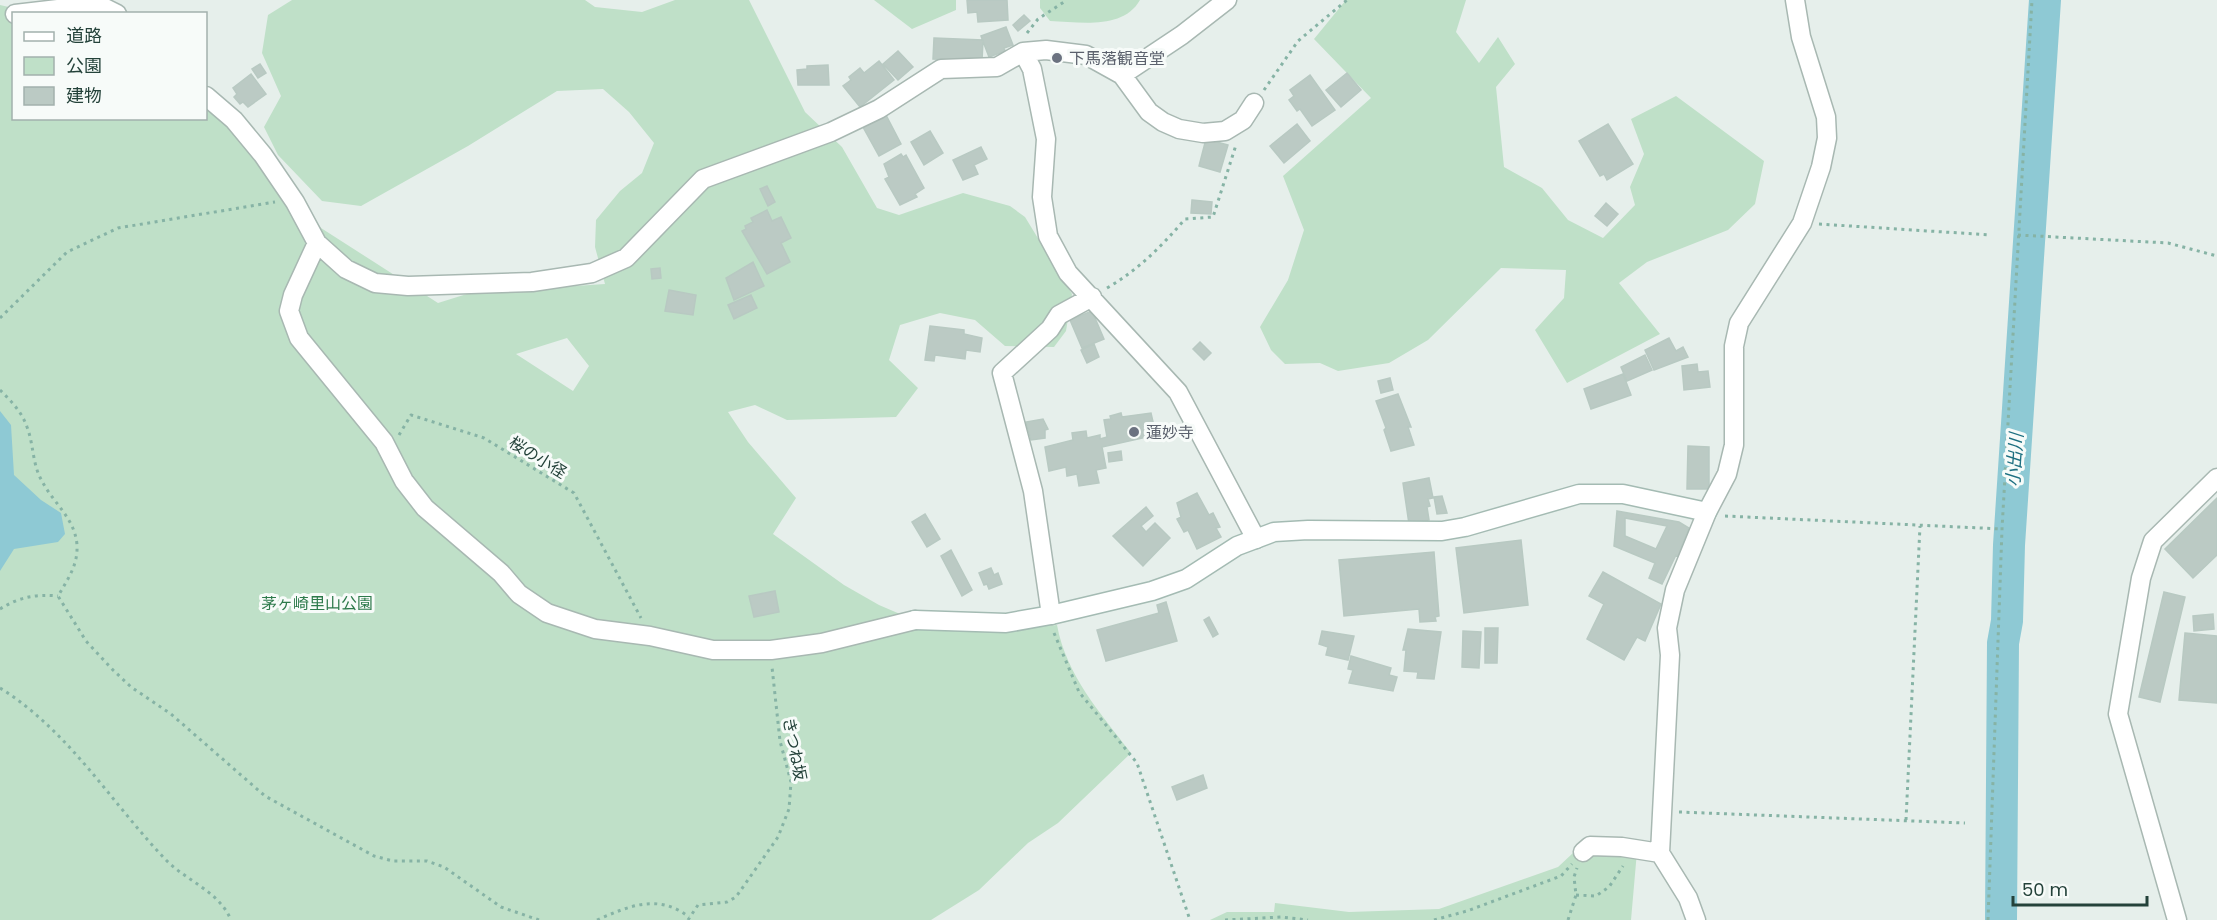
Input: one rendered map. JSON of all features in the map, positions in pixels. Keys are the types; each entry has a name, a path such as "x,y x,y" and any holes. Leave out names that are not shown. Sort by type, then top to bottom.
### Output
{"street":[{"path":"1122,75 1182,35 1227,0"},
{"path":"1696,920 1688,898 1660,853 1670,655 1667,628 1676,590 1707,512 1727,474 1734,445 1734,346 1738,323 1802,223 1821,167 1827,138 1826,117 1801,37 1795,0"},
{"path":"42,12 82,6 105,8 113,12"},
{"path":"207,97 234,120 295,202 316,243 346,269 365,278 375,282 408,286 532,282 592,273 626,258 703,179 831,132 879,109 941,69 997,67 1023,52 1046,50 1086,55 1122,75 1149,112 1179,129 1203,133 1225,131 1243,120 1254,104"},
{"path":"1023,52 1032,69 1046,139 1042,197 1048,236 1068,273 1178,392 1256,539"},
{"path":"316,243 292,295 289,310 299,338 390,452 404,481 425,508 501,573 519,594 547,613 595,629 650,636 713,650 771,650 822,643 915,620 1006,623 1051,615 1152,591 1186,579 1237,546 1274,532 1442,531 1465,527 1579,494 1623,494 1707,512"},
{"path":"1051,615 1033,491 1002,373 1050,329 1059,315 1092,297"},
{"path":"2177,920 2118,714 2141,578 2154,541 2217,478"},
{"path":"1583,852 1590,846 1622,847 1660,853"}],"path":[{"path":"1023,52 1026,33 1038,20 1067,0"},
{"path":"1254,104 1298,42 1347,0"},
{"path":"1988,920 2002,529 2032,0"},
{"path":"1092,297 1136,269 1158,251 1185,219 1213,217 1243,120"},
{"path":"0,318 67,252 118,228 270,202 295,202"},
{"path":"1802,223 1991,235"},
{"path":"2018,236 2168,243 2217,256"},
{"path":"0,390 16,407 28,428 33,456 42,481 73,527 76,545 75,567 58,596"},
{"name":"桜の小径","path":"390,452 411,415 484,438 574,493 650,636"},
{"path":"1707,512 1729,517 2002,529"},
{"path":"1906,821 1920,526"},
{"path":"0,609 25,597 40,594 58,596"},
{"path":"58,596 86,641 113,670 131,687 171,714 265,796 374,856 393,861 426,861 444,867 501,907 539,920"},
{"path":"1051,615 1055,641 1079,692 1137,763 1190,920"},
{"name":"きつね坂","path":"688,919 698,905 727,902 736,897 778,837 789,809 791,782 780,741 774,699 771,650"},
{"path":"0,688 33,711 67,744 165,859 188,879 214,896 228,911 231,920"},
{"path":"1661,811 1965,823"},
{"path":"1576,895 1596,896 1609,886 1620,872 1625,859 1622,847"},
{"path":"1568,920 1576,895 1574,877 1583,852"},
{"path":"1434,920 1467,911 1561,876 1583,852"},
{"path":"597,920 630,905 645,902 679,910 688,919"},
{"path":"1225,920 1281,918 1308,920"}],"green space":[{"name":"茅ヶ崎里山公園","path":"292,0 585,0 595,7 642,12 675,0 749,0 805,112 842,147 877,208 899,215 963,193 1010,206 1025,217 1072,294 1066,331 1054,347 1005,346 975,320 940,313 900,325 889,360 918,388 896,417 787,420 755,405 728,412 748,442 796,498 773,534 844,585 879,605 935,629 1025,628 1057,625 1068,661 1076,677 1131,753 1058,823 1028,843 979,890 931,920 0,920 0,5 31,12 12,12 12,120 207,120 207,102 301,199 321,228 438,303 470,293 605,284 595,247 596,220 620,191 642,173 654,143 629,112 603,89 557,91 468,146 361,206 322,201 278,155 264,127 281,96 262,53 268,15","holes":["567,338 589,366 573,391 516,354"]},
{"path":"874,0 956,0 956,10 912,29"},
{"path":"1040,0 1140,0 1123,16 1112,20 1087,23 1050,21 1040,8"},
{"path":"1346,0 1466,0 1456,32 1479,63 1498,37 1515,64 1496,87 1504,167 1542,188 1568,220 1603,238 1635,205 1630,187 1644,154 1631,119 1676,96 1764,161 1755,204 1728,230 1647,262 1619,283 1660,334 1567,383 1535,330 1564,298 1566,270 1501,268 1428,340 1389,363 1338,371 1320,363 1285,364 1271,350 1260,327 1288,280 1304,230 1283,176 1371,98 1314,39"},
{"path":"1587,840 1638,840 1631,920 1210,920 1227,912 1274,912 1275,903 1349,912 1439,909 1558,867"}],"water":[{"path":"0,411 11,425 14,475 41,500 61,513 65,534 58,542 14,549 0,571"}],"building":[{"path":"967,0 1007,0 1008,20 978,22 977,12 968,13"},
{"path":"1024,15 1030,21 1018,31 1013,25"},
{"path":"1006,27 1013,45 989,57 981,36"},
{"path":"934,38 983,40 982,61 933,59"},
{"path":"898,51 913,67 898,80 883,64"},
{"path":"879,61 894,80 860,107 843,86 851,80 849,77 860,68 864,73"},
{"path":"260,64 266,73 258,78 252,69"},
{"path":"828,65 829,85 798,85 797,70 807,69 807,66"},
{"path":"1347,73 1361,90 1341,107 1326,90"},
{"path":"251,74 266,94 248,107 243,102 240,104 234,97 237,94 233,88"},
{"path":"1310,75 1335,110 1312,126 1300,109 1297,111 1289,100 1294,96 1290,90"},
{"path":"886,115 901,144 879,156 863,127"},
{"path":"1297,124 1310,141 1284,163 1270,146"},
{"path":"1608,124 1633,164 1607,180 1604,174 1600,176 1579,141"},
{"path":"930,131 943,153 924,165 911,142"},
{"path":"1206,139 1228,145 1220,172 1199,166"},
{"path":"981,147 987,159 974,165 978,174 963,180 953,160"},
{"path":"901,154 903,157 906,155 924,188 915,194 917,197 900,205 885,179 889,177 884,164"},
{"path":"767,186 775,202 768,206 760,189"},
{"path":"1192,200 1212,202 1211,214 1191,213"},
{"path":"1606,203 1618,214 1607,226 1595,216"},
{"path":"767,210 772,221 781,217 791,238 781,243 790,262 767,274 742,231 746,229 745,226 753,222 751,218"},
{"path":"753,262 764,286 734,300 726,278"},
{"path":"660,268 661,278 652,279 651,269"},
{"path":"669,290 696,295 693,315 665,311"},
{"path":"751,295 757,308 734,319 728,305"},
{"path":"1092,311 1104,339 1082,348 1070,320"},
{"path":"930,326 964,330 964,334 982,338 980,352 966,350 965,359 935,355 934,361 925,360"},
{"path":"1669,338 1676,351 1683,347 1688,357 1654,370 1645,350"},
{"path":"1200,342 1211,353 1204,360 1193,349"},
{"path":"1094,344 1099,357 1087,363 1081,350"},
{"path":"1645,355 1652,370 1627,381 1621,367"},
{"path":"1697,364 1698,372 1708,371 1710,387 1684,390 1682,366"},
{"path":"1623,374 1631,395 1591,409 1584,389"},
{"path":"1390,378 1393,390 1381,393 1378,381"},
{"path":"1398,394 1411,427 1408,427 1414,445 1391,451 1384,430 1386,428 1376,401"},
{"path":"1121,413 1122,417 1151,413 1156,435 1102,447 1106,468 1096,470 1099,483 1079,486 1077,474 1067,476 1066,467 1049,471 1045,447 1073,440 1072,433 1086,431 1087,438 1100,435 1100,439 1107,437 1104,420"},
{"path":"1043,419 1048,429 1045,430 1045,438 1031,440 1026,422"},
{"path":"1688,446 1709,447 1709,489 1687,489"},
{"path":"1121,451 1122,460 1109,462 1108,453"},
{"path":"1429,478 1433,498 1428,499 1429,520 1409,524 1403,483"},
{"path":"1197,493 1209,515 1213,513 1220,527 1216,528 1221,537 1197,549 1188,530 1184,532 1177,519 1181,517 1177,503"},
{"path":"1442,496 1447,513 1437,514 1434,497"},
{"path":"2217,498 2217,555 2193,578 2165,549"},
{"path":"1146,507 1153,516 1141,526 1146,532 1155,523 1170,538 1143,566 1113,536"},
{"path":"1617,511 1679,522 1689,528 1678,556 1676,555 1662,584 1649,578 1655,563 1614,546","holes":["1625,518 1667,526 1656,549 1625,536"]},
{"path":"925,514 940,539 927,547 912,522"},
{"path":"1521,540 1528,605 1464,613 1456,548"},
{"path":"951,550 972,590 962,596 941,556"},
{"path":"1434,552 1439,616 1435,617 1436,621 1420,622 1419,609 1344,616 1339,560"},
{"path":"991,568 994,575 998,573 1002,584 989,589 987,584 984,585 979,573"},
{"path":"1603,572 1661,604 1645,641 1637,637 1624,660 1587,639 1604,604 1589,596"},
{"path":"775,591 779,612 754,617 749,596"},
{"path":"2164,592 2185,597 2160,702 2139,697"},
{"path":"1166,602 1177,641 1106,661 1097,630 1159,613 1157,605"},
{"path":"2213,614 2214,629 2194,631 2193,616"},
{"path":"1209,617 1218,634 1213,637 1204,620"},
{"path":"1485,628 1498,628 1497,663 1485,663"},
{"path":"1408,629 1441,632 1434,679 1417,678 1418,672 1404,671 1406,650 1403,650"},
{"path":"1322,631 1354,636 1348,660 1326,655 1328,647 1319,644"},
{"path":"1463,631 1481,632 1479,668 1462,667"},
{"path":"2185,633 2217,636 2217,703 2179,700"},
{"path":"1351,656 1391,668 1389,675 1397,677 1393,691 1349,683 1353,670 1348,669"},
{"path":"1203,775 1207,788 1177,800 1172,787"}],"waterway":[{"name":"小出川","path":"2001,920 2003,643 2007,621 2009,545 2045,0"}],"place":[{"name":"下馬落観音堂","path":"1057,58"},
{"name":"蓮妙寺","path":"1134,432"}]}
